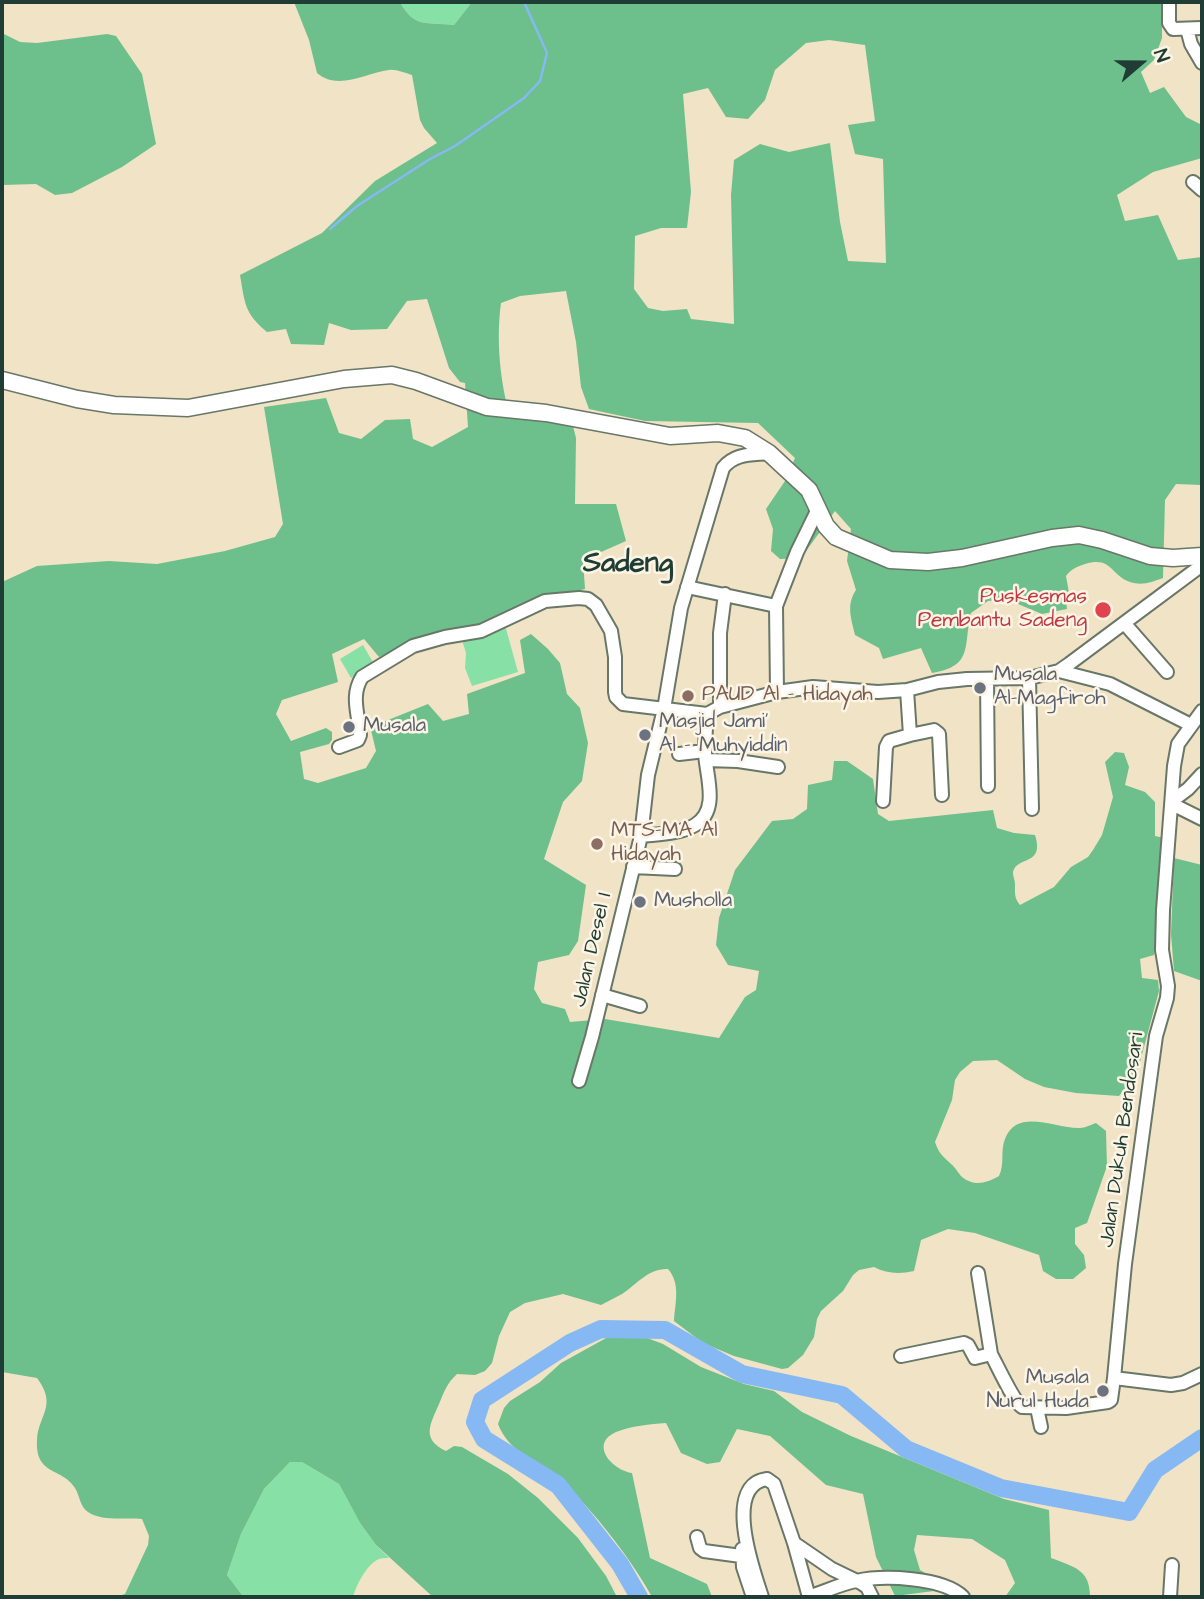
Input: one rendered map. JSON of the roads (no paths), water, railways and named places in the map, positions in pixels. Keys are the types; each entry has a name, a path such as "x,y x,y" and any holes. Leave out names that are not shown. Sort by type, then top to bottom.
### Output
{"main road":[{"path":"2,380 77,399 114,405 188,408 344,379 392,375 486,407 557,415 670,436 732,434 769,453 810,490 826,526 836,537 890,560 928,562 962,558 1052,538 1079,535 1150,556 1202,556"}],"street":[{"path":"1169,2 1171,26 1175,29 1202,28"},
{"path":"1187,29 1191,44 1202,62"},
{"name":"Jalan Desel I","path":"579,1082 641,836 649,775 687,587 723,468 729,459 737,456 769,453"},
{"path":"777,692 776,606 797,552 818,509"},
{"path":"339,747 358,740 360,736 355,695 362,677 413,646 481,631 545,601 579,597 596,605 611,631 616,697 623,704 707,714 720,707 777,692 813,687 878,692 907,690 938,682 1029,678 1059,671 1202,565"},
{"path":"687,587 776,606"},
{"path":"720,707 720,633 725,594"},
{"path":"1125,624 1167,672"},
{"path":"1059,671 1110,684 1191,725"},
{"path":"1029,678 1032,808"},
{"path":"987,679 988,786"},
{"path":"907,690 910,735"},
{"name":"Jalan Dukuh Bendosari","path":"1037,1408 1110,1402 1152,1060 1167,998 1168,986 1162,950 1163,910 1174,766 1178,744 1202,711"},
{"path":"641,836 679,831 701,820 709,805 710,796 705,755 707,714"},
{"path":"883,801 886,747 889,741 934,730 939,734 942,795"},
{"path":"679,754 705,755 778,766"},
{"path":"1202,774 1172,803 1202,819"},
{"path":"633,867 675,869"},
{"path":"602,995 640,1006"},
{"path":"978,1273 992,1354 1017,1405 1037,1408 1041,1427"},
{"path":"901,1356 964,1343 975,1358 992,1354"},
{"path":"1114,1378 1171,1385 1183,1383 1202,1374"},
{"path":"753,1597 741,1556 746,1499 756,1482 767,1479 774,1484 794,1543 808,1597 857,1580 918,1580 948,1586 963,1597"},
{"path":"696,1537 704,1551 741,1556"},
{"path":"744,1538 762,1597"},
{"path":"794,1543 832,1569 857,1580 867,1587 872,1597"},
{"path":"1170,1597 1172,1565"}],"waterway":[{"path":"330,229 357,206 455,146 524,98 540,81 547,53 524,2"},
{"path":"639,1597 620,1564 558,1485 484,1439 475,1422 482,1400 570,1343 601,1329 665,1330 742,1374 842,1395 906,1449 1001,1488 1129,1512 1155,1470 1202,1438"}],"place":[{"name":"Puskesmas Pembantu Sadeng","path":"1103,610"},
{"name":"Musala Al-Magfiroh","path":"980,688"},
{"name":"PAUD Al - Hidayah","path":"688,696"},
{"name":"Musala","path":"349,727"},
{"name":"Masjid Jami' Al - Muhyiddin","path":"645,735"},
{"name":"MTS-MA Al Hidayah","path":"597,844"},
{"name":"Musholla","path":"640,902"},
{"name":"Musala Nurul Huda","path":"1103,1391"}],"district":[{"name":"Sadeng","path":"628,565"}]}
